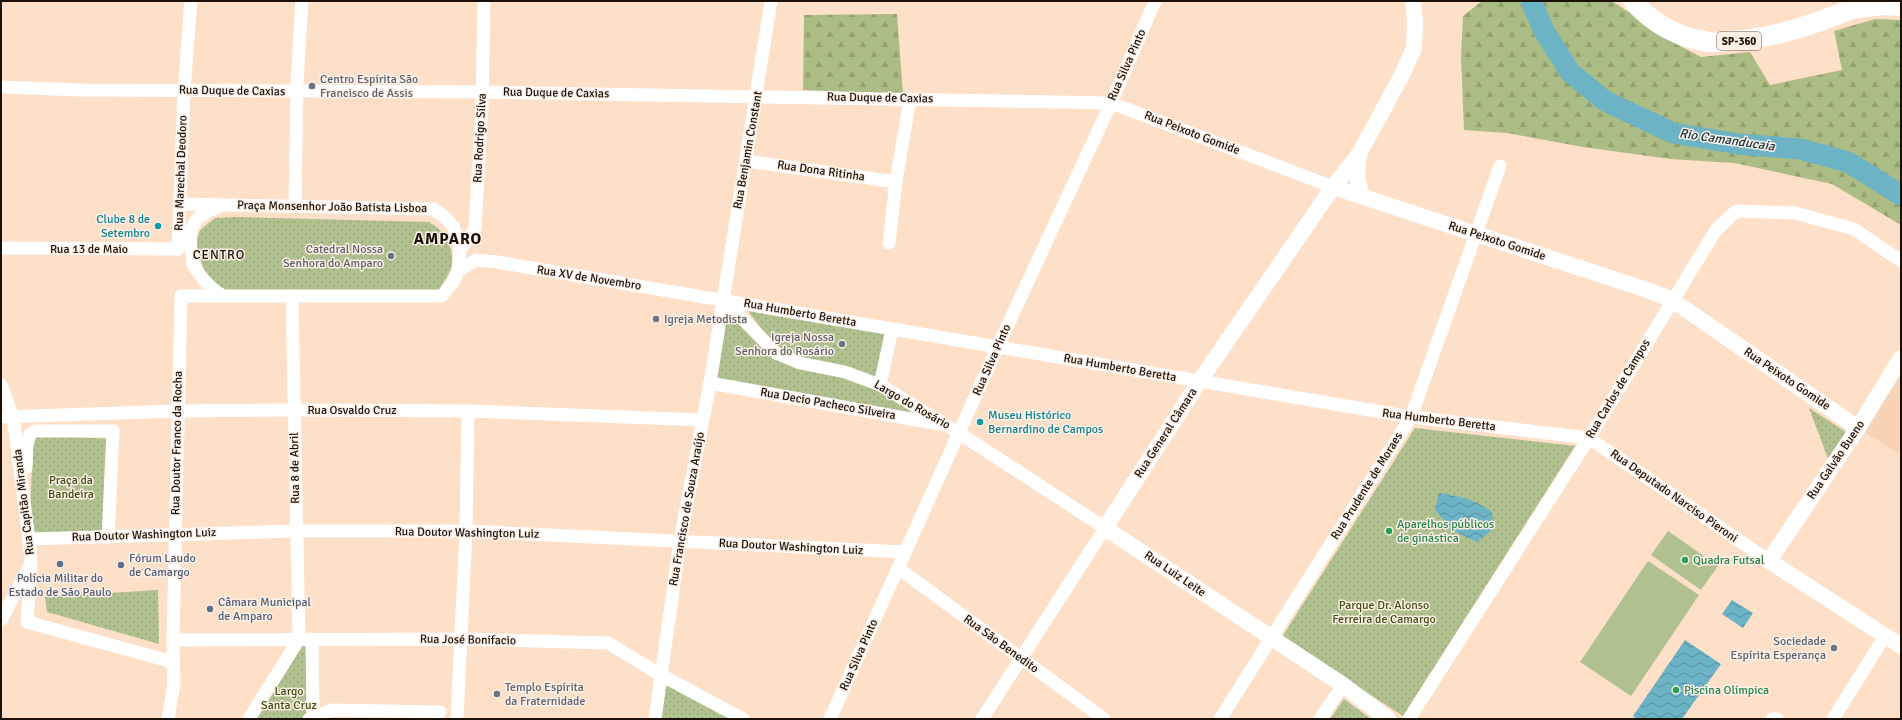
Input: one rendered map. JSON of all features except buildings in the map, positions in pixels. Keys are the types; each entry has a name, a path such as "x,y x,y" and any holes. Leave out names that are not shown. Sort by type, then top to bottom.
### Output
{"main road":[{"name":"SP-360","path":"1633,1 1657,23 1682,35 1710,42 1743,41 1787,31 1871,1"},
{"name":"SP-360","path":"1852,9 1882,5 1901,6"}],"street":[{"name":"Rua Marechal Deodoro","path":"178,249 184,90 191,1"},
{"path":"295,206 297,92 302,1"},
{"name":"Rua Rodrigo Silva","path":"460,250 475,229 482,92 484,1"},
{"name":"Rua Benjamin Constant","path":"723,299 757,96 771,1"},
{"name":"Rua Silva Pinto","path":"830,719 998,346 1111,103 1155,1"},
{"path":"1362,196 1357,178 1359,154 1403,74 1414,48 1415,23 1413,1"},
{"name":"Rua Duque de Caxias","path":"1,88 297,92 482,92 1111,103"},
{"path":"889,243 896,182 910,99"},
{"name":"Rua Peixoto Gomide","path":"1111,103 1333,187 1650,291 1672,300 1858,428"},
{"name":"Rua General Câmara","path":"982,719 1199,382 1333,187 1359,154"},
{"name":"Rua Dona Ritinha","path":"746,160 896,182"},
{"name":"Rua Prudente de Moraes","path":"1220,719 1411,417 1500,166"},
{"name":"Praça Monsenhor João Batista Lisboa","path":"180,204 433,209 447,218 457,233 460,250"},
{"path":"221,205 203,214 194,223 189,250 201,279 211,289 223,296 442,296 449,290 458,271 460,250"},
{"name":"Rua Carlos de Campos","path":"1409,719 1588,438 1716,230 1736,211 1795,213 1854,229 1901,261"},
{"name":"Rua 13 de Maio","path":"1,248 178,249"},
{"path":"178,249 197,270"},
{"name":"Rua XV de Novembro","path":"458,271 476,260 497,262 723,299"},
{"name":"Rua Doutor Franco da Rocha","path":"168,719 174,684 173,640 181,296 223,296"},
{"name":"Rua 8 de Abril","path":"292,296 298,639"},
{"name":"Rua Humberto Beretta","path":"723,299 1199,382 1411,417 1588,438"},
{"name":"Rua Francisco de Souza Araújo","path":"655,719 680,541 710,383 723,299"},
{"name":"Largo do Rosário","path":"723,299 776,353 800,364 845,372 880,384 959,433"},
{"path":"880,384 892,329"},
{"name":"Rua Galvão Bueno","path":"1769,561 1858,428 1901,358"},
{"name":"Rua Decio Pacheco Silveira","path":"710,383 946,425"},
{"name":"Rua Capitão Miranda","path":"1,385 23,484 31,562 27,622 173,662"},
{"name":"Rua Osvaldo Cruz","path":"7,417 178,411 295,410 468,411 702,420"},
{"path":"457,719 466,531 468,411"},
{"path":"23,484 30,434 36,431 113,432 108,537"},
{"name":"Rua Luiz Leite","path":"959,433 1271,637 1388,719"},
{"name":"Rua Deputado Narciso Pieroni","path":"1588,438 1769,561 1901,646"},
{"name":"Rua Doutor Washington Luiz","path":"29,539 296,531 466,531 905,552"},
{"path":"1,620 31,562"},
{"name":"Rua São Benedito","path":"898,568 1104,719"},
{"path":"1833,719 1885,636"},
{"path":"249,719 298,639"},
{"path":"311,718 312,639"},
{"name":"Rua José Bonifacio","path":"173,640 462,639 608,643 661,675 743,719"},
{"path":"1320,719 1343,686"},
{"path":"311,718 331,710 440,712"},
{"path":"311,718 346,719"},
{"path":"1772,719 1777,719"}],"shaded area":[{"path":"1901,359 1901,455 1858,428"}],"green space":[{"path":"1482,1 1612,1 1678,45 1701,57 1750,52 1770,85 1842,70 1834,31 1875,19 1901,20 1901,225 1832,184 1734,163 1670,159 1583,147 1507,133 1464,130 1461,57 1463,16"},
{"path":"897,14 903,94 803,90 804,15"},
{"path":"235,217 429,222 440,230 449,243 452,255 452,266 440,290 222,290 202,270 194,251 200,230 215,218"},
{"path":"745,307 887,332 878,381 799,359 777,349"},
{"path":"727,309 776,356 877,387 931,420 714,382"},
{"path":"1809,408 1849,434 1830,464"},
{"name":"Parque Dr. Alonso Ferreira de Camargo","path":"1415,428 1575,446 1403,716 1282,637"},
{"name":"Praça da Bandeira","path":"38,435 112,439 108,537 29,539 33,442"},
{"name":"Quadra Futsal","path":"1668,531 1718,566 1701,590 1651,555"},
{"path":"1648,561 1699,595 1631,696 1580,662"},
{"path":"158,590 159,644 47,612 45,597"},
{"name":"Largo Santa Cruz","path":"300,645 307,645 309,719 249,719"},
{"path":"662,676 740,719 656,719"},
{"path":"1344,699 1371,719 1330,719"}],"water":[{"path":"1439,493 1467,499 1480,504 1492,512 1493,529 1477,542 1452,530 1435,510"},
{"path":"1732,600 1753,613 1743,628 1722,614"},
{"name":"Piscina Olímpica","path":"1685,640 1721,664 1682,719 1637,719 1633,716"}],"waterway":[{"name":"Rio Camanducaia","path":"1531,1 1544,31 1570,72 1605,101 1673,133 1738,144 1800,149 1848,162 1901,195"}],"place":[{"name":"Centro Espírita São Francisco de Assis","path":"312,86"},
{"name":"Clube 8 de Setembro","path":"158,226"},
{"name":"Catedral Nossa Senhora do Amparo","path":"391,256"},
{"name":"Igreja Metodista","path":"656,319"},
{"name":"Igreja Nossa Senhora do Rosário","path":"842,344"},
{"name":"Museu Histórico Bernardino de Campos","path":"980,422"},
{"name":"Aparelhos públicos de ginástica","path":"1389,531"},
{"name":"Quadra Futsal","path":"1685,560"},
{"name":"Polícia Militar do Estado de São Paulo","path":"60,564"},
{"name":"Fórum Laudo de Camargo","path":"121,565"},
{"name":"Câmara Municipal de Amparo","path":"210,609"},
{"name":"Sociedade Espírita Esperança","path":"1834,648"},
{"name":"Piscina Olímpica","path":"1676,690"},
{"name":"Templo Espírita da Fraternidade","path":"497,694"}],"district":[{"name":"AMPARO","path":"448,239"},
{"name":"CENTRO","path":"219,255"}]}
